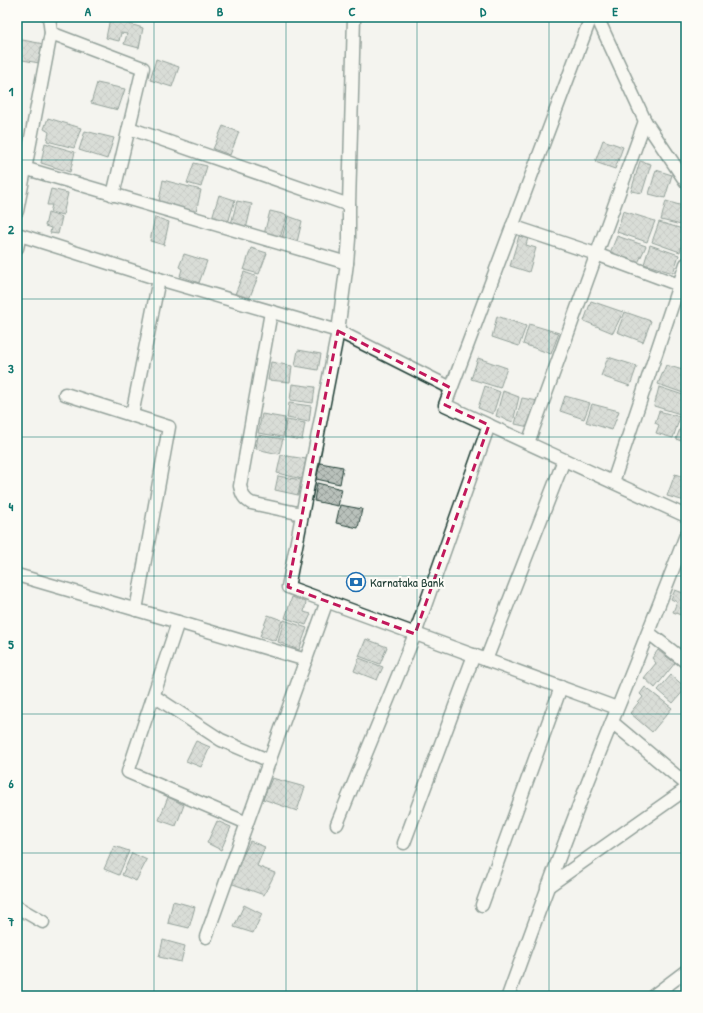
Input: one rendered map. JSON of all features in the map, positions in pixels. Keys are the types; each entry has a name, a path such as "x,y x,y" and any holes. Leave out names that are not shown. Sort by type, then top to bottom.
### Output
{"street":[{"path":"17,211 21,167 51,33 49,17"},
{"path":"354,17 349,239 347,263 338,331 288,587 617,708"},
{"path":"591,17 445,405 686,516"},
{"path":"597,17 645,121 686,182"},
{"path":"51,33 143,68 113,195"},
{"path":"528,443 645,121"},
{"path":"129,128 349,204"},
{"path":"21,167 347,263"},
{"path":"512,226 596,254 679,285"},
{"path":"17,248 18,235 338,331 451,388"},
{"path":"613,482 686,264"},
{"path":"132,415 159,278"},
{"path":"271,312 240,486 242,494 246,500 251,503 302,514"},
{"path":"65,394 169,427 136,610"},
{"path":"337,824 415,634 489,425"},
{"path":"486,660 564,460"},
{"path":"508,996 547,887 617,708 649,633 686,535"},
{"path":"17,575 306,660"},
{"path":"206,936 327,601"},
{"path":"178,622 128,772 247,823"},
{"path":"649,633 686,662"},
{"path":"404,843 474,655"},
{"path":"482,905 561,687"},
{"path":"154,696 221,740 270,761"},
{"path":"547,887 685,781 612,722"},
{"path":"17,907 43,922"},
{"path":"653,996 686,971"}],"highlighted area":[{"path":"338,331 451,388 445,405 489,425 415,634 288,587"}],"building":[{"path":"110,18 143,28 139,48 124,44 127,34 121,33 119,41 106,38"},
{"path":"17,39 44,44 39,63 17,59"},
{"path":"156,59 179,67 172,87 150,80"},
{"path":"97,83 125,89 118,110 91,103"},
{"path":"48,118 81,128 74,148 47,141 49,132 44,129"},
{"path":"223,126 239,132 230,155 213,149"},
{"path":"85,131 114,138 107,159 79,150"},
{"path":"603,140 623,147 615,169 595,162"},
{"path":"45,143 75,152 70,172 41,163"},
{"path":"640,161 651,164 642,193 631,191"},
{"path":"194,163 207,166 201,187 187,183"},
{"path":"656,170 672,175 665,198 649,194"},
{"path":"163,180 201,190 196,212 159,201"},
{"path":"51,189 68,193 63,215 50,212 52,205 47,205"},
{"path":"219,195 235,200 228,223 212,218"},
{"path":"237,201 252,204 246,229 231,224"},
{"path":"666,201 686,207 685,226 661,220"},
{"path":"270,211 287,215 280,238 264,234"},
{"path":"623,211 655,221 647,242 617,232"},
{"path":"48,213 62,217 58,234 50,233 51,228 45,226"},
{"path":"288,216 302,221 297,242 282,238"},
{"path":"155,217 169,222 164,245 150,241"},
{"path":"659,222 686,230 680,252 652,242"},
{"path":"519,236 528,238 526,245 536,248 529,272 510,266"},
{"path":"617,236 646,246 638,263 610,253"},
{"path":"650,245 679,255 673,273 644,264"},
{"path":"251,248 267,253 259,274 244,270"},
{"path":"184,254 207,261 199,283 180,276 182,269 179,267"},
{"path":"244,272 258,277 249,299 235,294"},
{"path":"591,301 623,312 613,333 584,321"},
{"path":"625,312 651,321 643,342 617,332"},
{"path":"497,316 526,326 519,346 492,337"},
{"path":"529,324 559,333 551,354 523,344"},
{"path":"298,350 321,354 318,370 295,366"},
{"path":"608,357 637,366 630,386 601,376"},
{"path":"478,358 507,368 500,388 471,379"},
{"path":"271,362 292,366 290,382 268,380"},
{"path":"666,365 686,371 686,394 658,384"},
{"path":"292,384 315,387 313,403 290,400"},
{"path":"485,386 500,392 493,414 478,408"},
{"path":"659,387 686,396 680,414 654,406"},
{"path":"503,391 519,397 513,422 496,416"},
{"path":"565,396 590,403 584,419 560,411"},
{"path":"522,398 538,401 529,427 515,424"},
{"path":"289,403 311,406 309,422 287,418"},
{"path":"592,404 619,411 612,430 586,422"},
{"path":"659,411 680,417 673,438 656,433 659,425 655,423"},
{"path":"262,414 285,418 283,437 258,433"},
{"path":"684,419 686,419 686,443 676,439"},
{"path":"286,420 305,423 302,440 284,437"},
{"path":"258,435 283,439 279,454 256,449"},
{"path":"281,455 306,459 302,479 277,473"},
{"path":"320,463 343,467 340,484 316,479"},
{"path":"675,474 686,478 685,501 667,496"},
{"path":"278,476 301,480 298,495 275,490"},
{"path":"317,483 342,489 338,506 314,501"},
{"path":"340,505 362,509 358,528 336,523"},
{"path":"675,590 686,594 686,617 673,612 677,602 671,599"},
{"path":"292,597 306,602 304,612 311,614 306,625 285,618"},
{"path":"268,615 282,620 276,641 260,636"},
{"path":"284,620 307,628 299,650 278,642"},
{"path":"366,639 387,647 380,664 359,656"},
{"path":"658,650 675,663 655,688 644,678 656,663 652,658"},
{"path":"359,658 383,667 377,680 354,671"},
{"path":"671,675 686,688 673,703 658,690"},
{"path":"645,687 672,708 652,732 630,713 643,697 640,694"},
{"path":"196,741 210,747 201,767 186,761"},
{"path":"272,778 305,787 297,811 263,799"},
{"path":"168,797 184,805 176,826 159,820"},
{"path":"217,821 231,827 221,850 207,843"},
{"path":"250,841 265,847 257,866 275,873 264,895 230,883"},
{"path":"114,846 129,851 119,875 104,869"},
{"path":"132,853 147,860 136,881 122,875"},
{"path":"173,901 195,907 189,928 168,923"},
{"path":"244,905 262,914 253,933 234,927"},
{"path":"163,940 185,946 181,962 159,957"}],"place":[{"name":"Karnataka Bank","path":"356,582"}]}
